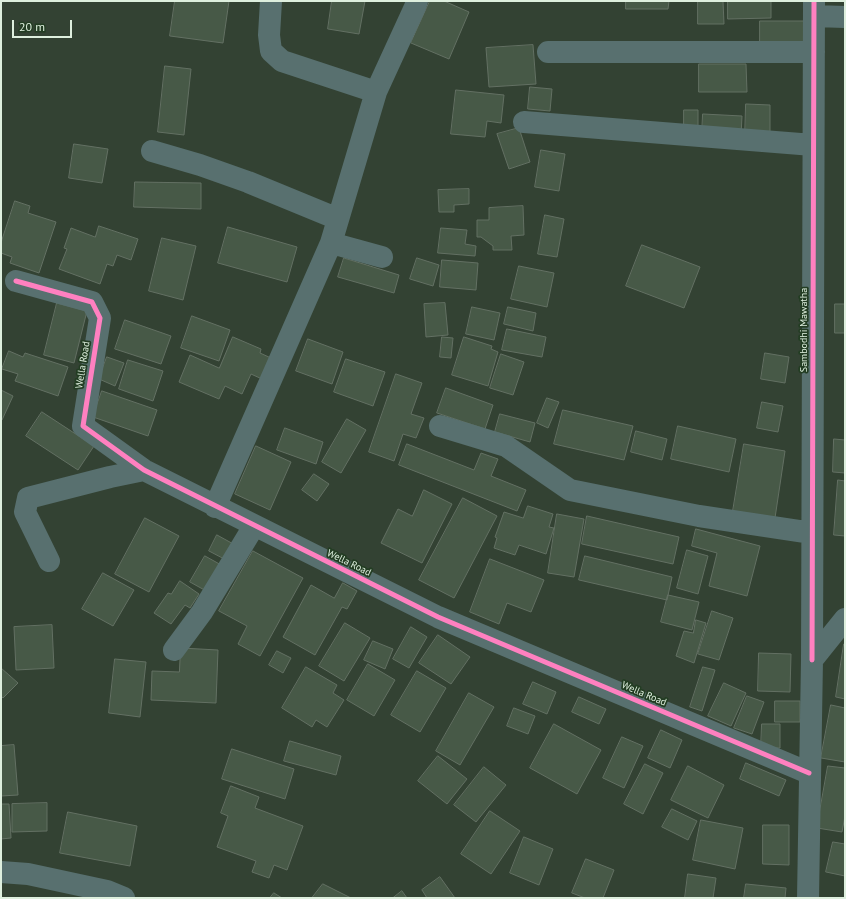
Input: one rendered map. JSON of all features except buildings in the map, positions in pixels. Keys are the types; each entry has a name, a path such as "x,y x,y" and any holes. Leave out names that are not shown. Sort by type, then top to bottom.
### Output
{"street":[{"path":"271,1 269,35 271,51 282,61 376,92"},
{"path":"215,507 331,243 376,92 417,1"},
{"path":"814,8 845,17"},
{"name":"Sambodhi Mawatha","path":"808,898 812,660 814,8"},
{"path":"548,52 814,52"},
{"path":"524,122 813,145"},
{"path":"152,152 207,167 338,219"},
{"path":"331,243 382,256"},
{"name":"Wella Road","path":"16,281 92,302 100,318 83,426 144,470 215,507 438,617 809,773"},
{"path":"440,426 506,446 570,490 699,516 812,533"},
{"path":"49,561 25,512 28,498 144,470"},
{"path":"174,650 202,612 254,526"},
{"path":"812,660 845,619"},
{"path":"1,872 35,875 107,891 124,898"}],"cycle path":[{"path":"812,660 814,1"},
{"path":"16,281 92,302 100,318 83,426 144,470 438,617 809,773"}]}
